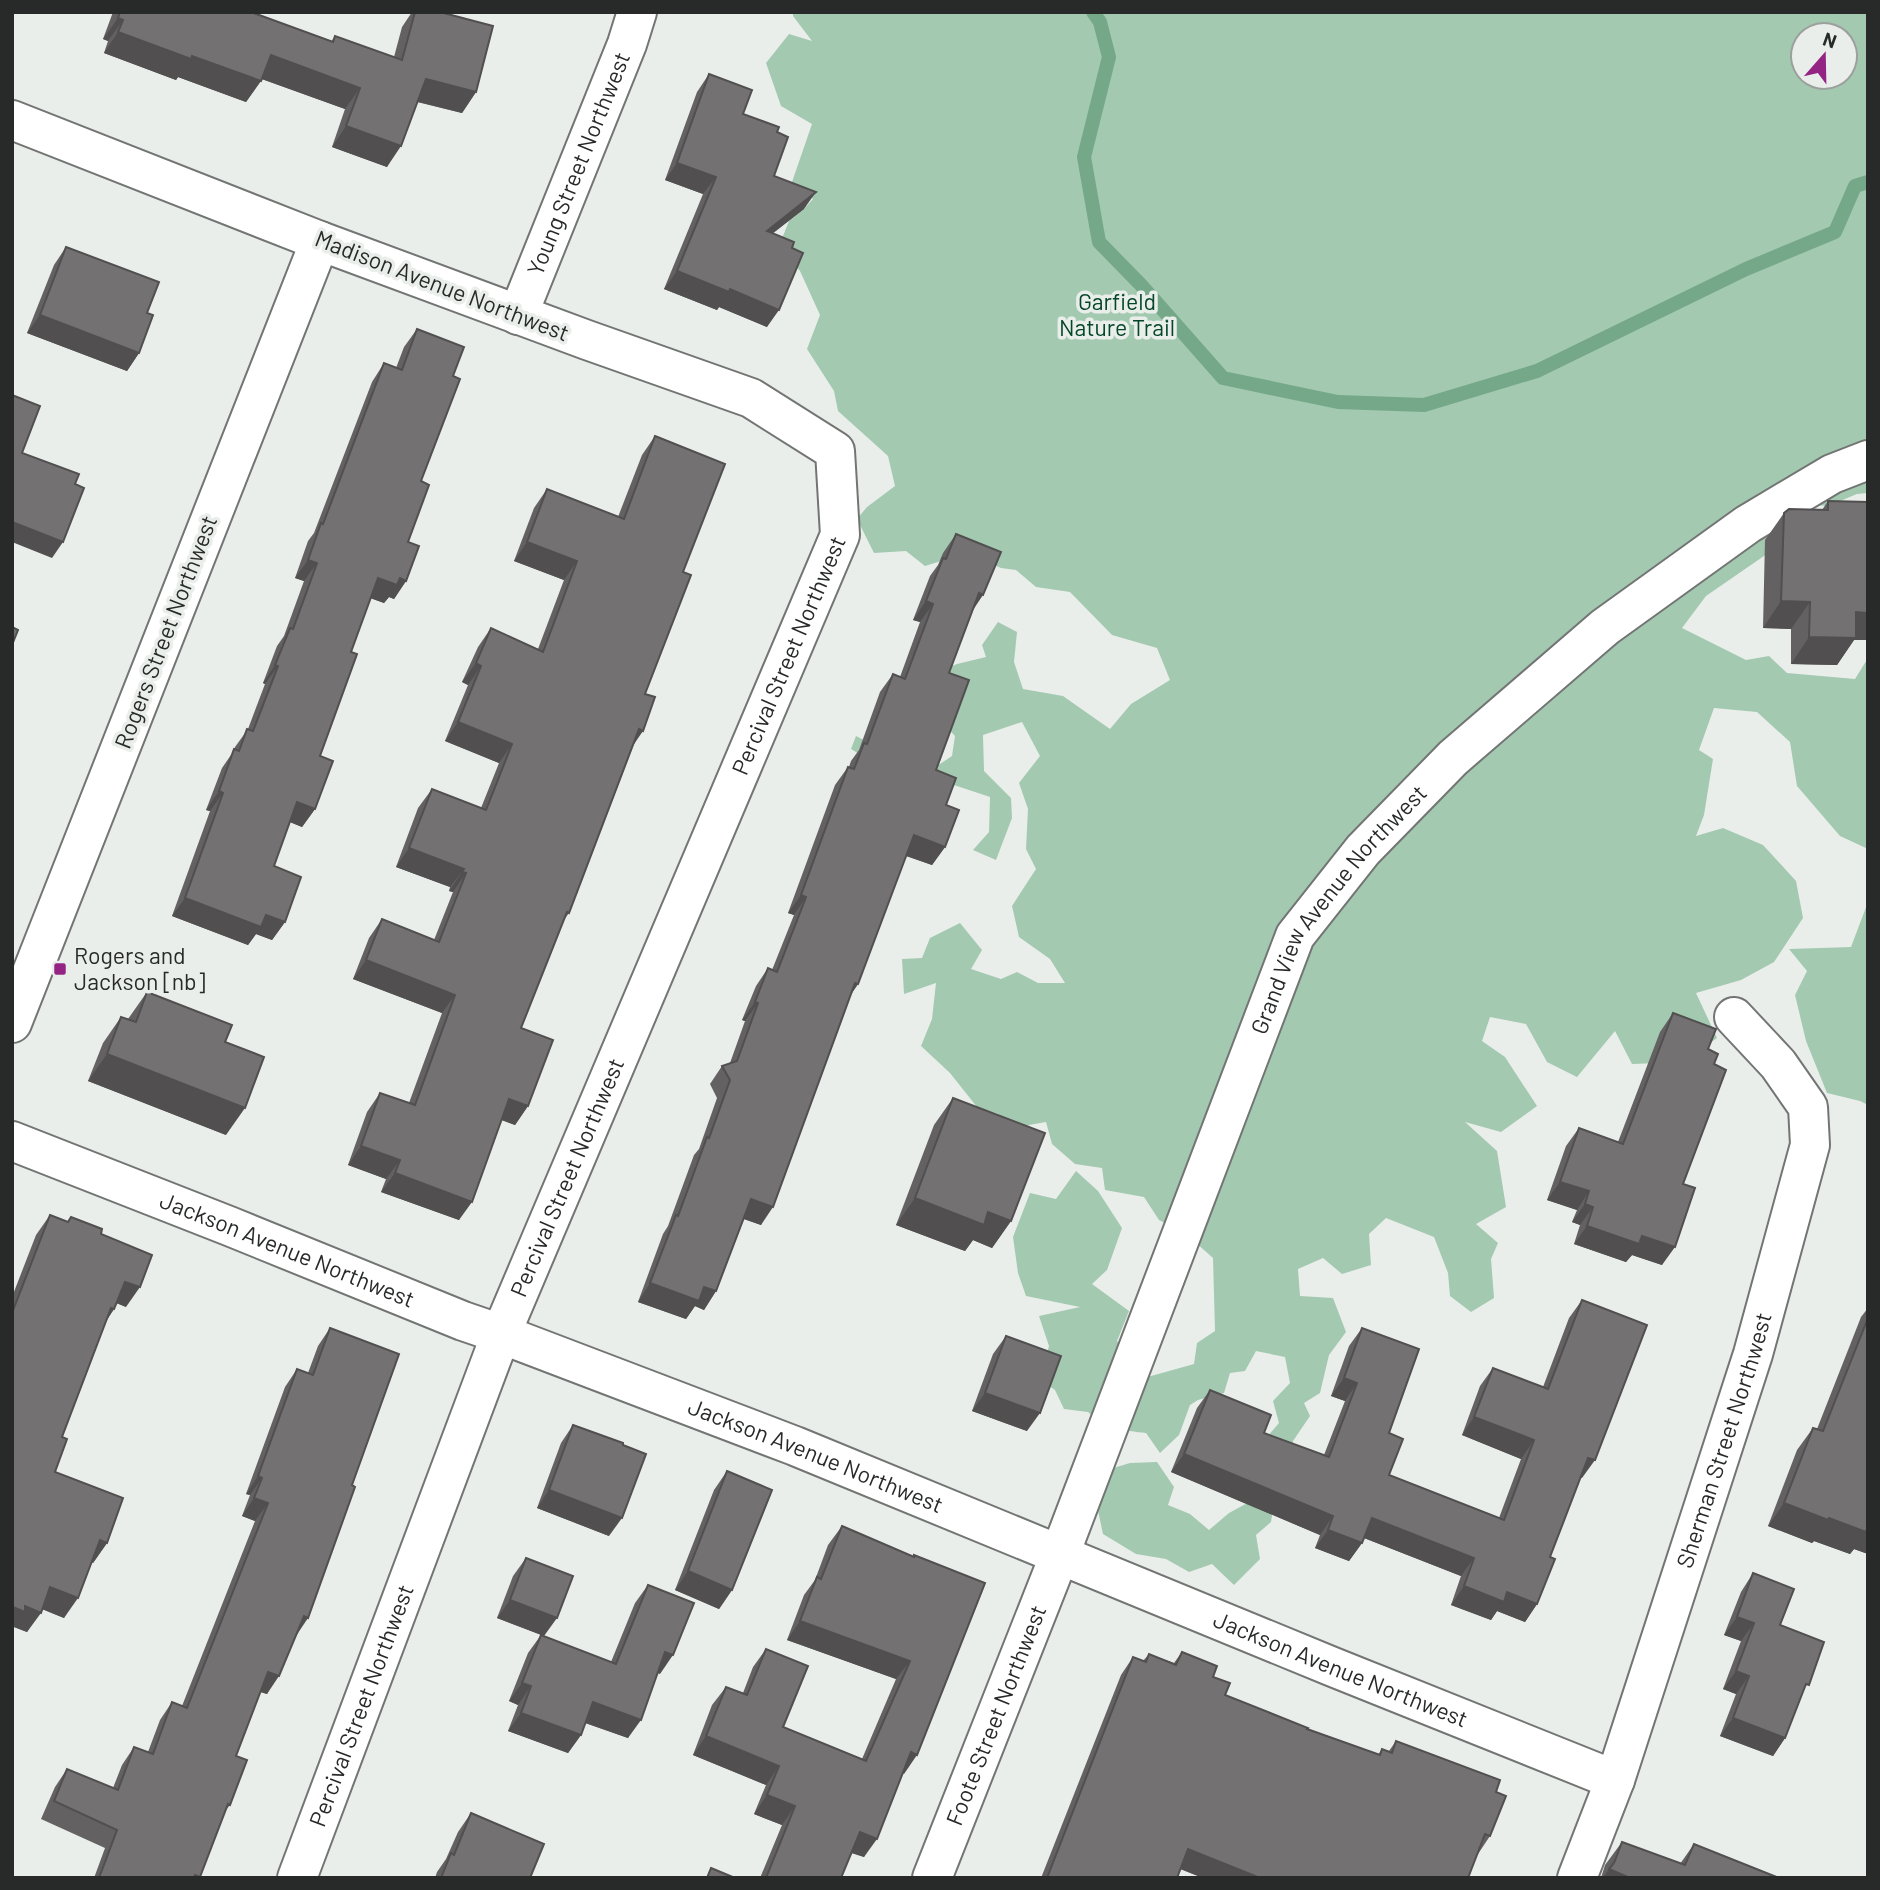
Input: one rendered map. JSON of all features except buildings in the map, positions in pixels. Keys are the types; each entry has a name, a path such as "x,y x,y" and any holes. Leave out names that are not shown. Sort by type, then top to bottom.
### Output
{"street":[{"name":"Young Street Northwest","path":"518,315 627,44 637,12"},
{"name":"Madison Avenue Northwest","path":"12,120 320,241 751,398 835,451 837,484"},
{"name":"Rogers Street Northwest","path":"12,1023 320,241"},
{"name":"Grand View Avenue Northwest","path":"1060,1554 1295,936 1363,850 1453,758 1605,627 1748,524 1832,474 1868,460"},
{"name":"Percival Street Northwest","path":"297,1878 501,1334 840,535 837,484"},
{"name":"Sherman Street Northwest","path":"1577,1878 1615,1780 1753,1354 1810,1144 1808,1107 1779,1064 1734,1017"},
{"name":"Jackson Avenue Northwest","path":"12,1141 463,1321 795,1446 1615,1780"},
{"name":"Foote Street Northwest","path":"932,1878 1060,1554"}],"green space":[{"name":"Garfield Nature Trail","path":"793,12 1868,12 1868,493 1857,494 1828,506 1803,504 1777,547 1706,596 1682,628 1746,660 1769,656 1787,673 1855,679 1868,658 1868,849 1840,836 1797,786 1790,742 1757,712 1714,708 1699,750 1713,759 1704,815 1696,836 1723,828 1763,845 1796,881 1803,918 1774,962 1741,980 1696,993 1717,1038 1684,1062 1632,1064 1615,1031 1577,1077 1547,1062 1526,1024 1490,1017 1482,1041 1505,1057 1537,1106 1501,1132 1465,1122 1497,1151 1506,1207 1476,1224 1498,1243 1491,1259 1494,1298 1471,1312 1450,1296 1448,1273 1434,1237 1386,1218 1369,1234 1371,1265 1342,1274 1323,1258 1298,1269 1300,1296 1333,1298 1346,1332 1329,1355 1320,1393 1304,1403 1310,1416 1293,1441 1287,1482 1275,1497 1271,1522 1256,1535 1260,1559 1234,1585 1212,1564 1189,1572 1166,1559 1136,1554 1103,1534 1097,1506 1110,1469 1130,1463 1157,1462 1174,1487 1168,1505 1190,1514 1209,1530 1229,1513 1253,1500 1267,1437 1279,1423 1273,1401 1290,1383 1285,1357 1256,1351 1245,1371 1230,1373 1224,1393 1190,1405 1179,1435 1160,1453 1146,1433 1115,1427 1088,1412 1064,1409 1055,1390 1040,1380 1049,1346 1039,1316 1080,1307 1026,1296 1018,1273 1013,1237 1030,1193 1056,1199 1076,1171 1098,1191 1122,1228 1107,1270 1092,1284 1129,1311 1117,1341 1144,1378 1194,1364 1197,1343 1215,1331 1213,1258 1186,1234 1159,1220 1144,1197 1105,1190 1102,1168 1075,1164 1052,1144 1046,1122 1029,1125 1002,1137 998,1114 977,1107 950,1073 921,1046 932,1019 936,983 904,994 902,959 922,958 930,938 960,923 982,950 971,969 1001,979 1017,972 1038,983 1065,983 1050,959 1019,937 1012,906 1036,869 1026,849 1028,809 1019,783 1040,756 1022,722 983,735 984,771 1011,798 1012,818 996,860 973,850 989,832 990,797 869,760 851,749 856,736 899,758 934,768 952,756 955,736 937,717 936,673 957,664 986,657 982,645 998,622 1017,632 1014,662 1023,689 1063,696 1110,729 1131,704 1170,680 1157,648 1112,635 1070,592 1036,587 1016,570 1001,568 967,553 925,566 906,551 874,553 857,519 867,507 895,486 888,456 838,411 834,391 807,349 820,315 800,271 779,246 789,221 813,199 792,182 812,124 781,106 766,63 789,34 812,41 793,16"},
{"path":"1868,902 1868,1105 1827,1093 1806,1041 1795,995 1807,971 1789,949 1851,947"}],"waterway":[{"path":"1093,12 1100,22 1109,57 1084,157 1099,242 1223,378 1338,402 1424,405 1537,371 1746,269 1835,232 1855,186 1868,182"}],"place":[{"name":"Rogers and Jackson [nb]","path":"60,969"}]}
